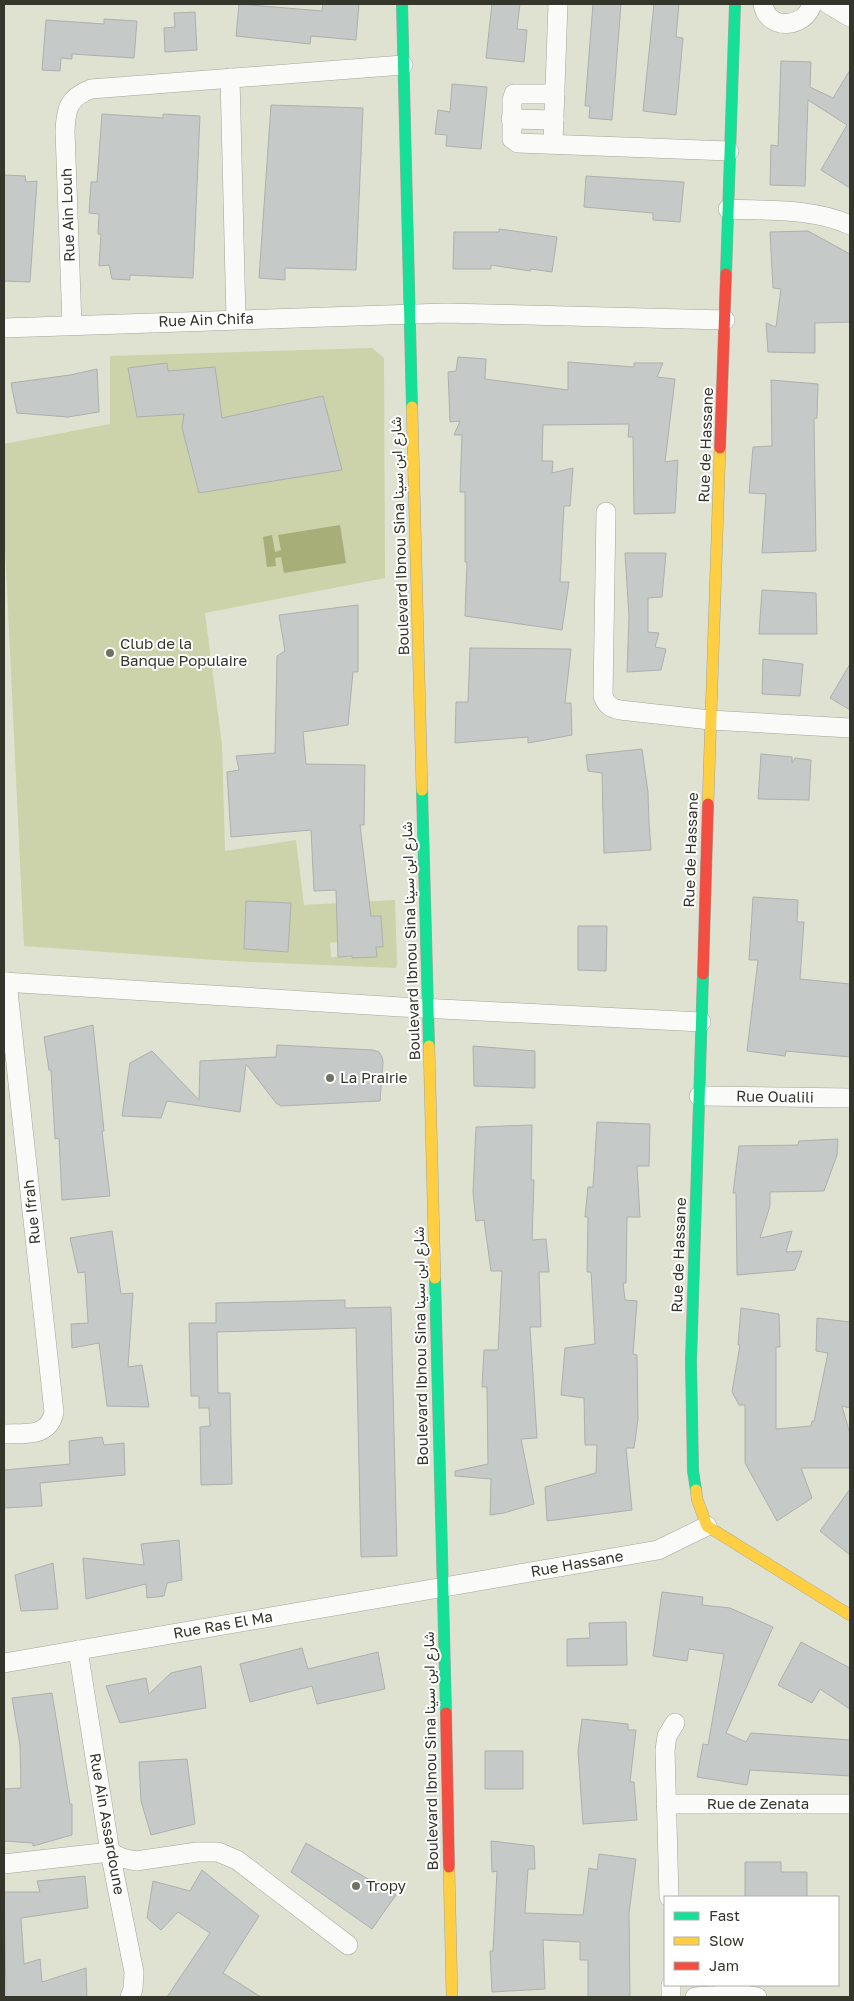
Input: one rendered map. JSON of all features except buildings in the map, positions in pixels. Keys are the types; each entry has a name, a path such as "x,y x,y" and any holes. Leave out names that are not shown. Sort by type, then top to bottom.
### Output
{"main road":[{"name":"Boulevard Ibnou Sina شارع ابن سينا","path":"402,4 452,1997"},
{"name":"Rue de Hassane","path":"707,1526 697,1499 693,1471 691,1428 710,720 726,320 735,4"},
{"path":"707,1526 850,1616"}],"street":[{"path":"553,143 558,4"},
{"path":"763,4 770,17 780,23 792,24 802,20 810,11 812,4"},
{"path":"828,4 850,17"},
{"path":"236,319 230,78 403,65"},
{"name":"Rue Ain Louh","path":"72,325 64,132 68,105 79,94 91,89 230,78"},
{"path":"555,94 514,94 511,119 511,136 514,141 730,151"},
{"path":"511,119 554,120"},
{"path":"728,208 812,214 833,218 850,225"},
{"name":"Rue Ain Chifa","path":"4,328 409,313 726,320"},
{"path":"606,512 603,696 606,703 612,708 620,710 710,720 850,728"},
{"path":"5,982 428,1008 701,1022"},
{"name":"Rue Ifrah","path":"4,1434 36,1433 42,1431 50,1423 54,1412 5,982"},
{"name":"Rue Oualili","path":"699,1096 850,1098"},
{"name":"Rue Hassane","path":"443,1588 658,1550 707,1526"},
{"name":"Rue Ras El Ma","path":"4,1663 443,1588"},
{"name":"Rue Ain Assardoune","path":"78,1650 110,1852 134,1972 133,1989 130,1997"},
{"path":"669,1896 665,1750 667,1736 676,1723"},
{"name":"Rue de Zenata","path":"666,1804 850,1804"},
{"path":"4,1864 110,1852 122,1858 136,1861 197,1852 218,1852 236,1860 348,1945"},
{"path":"695,1997 730,1994 757,1997"}],"shaded area":[{"name":"Club de la Banque Populaire","path":"372,348 384,358 385,578 205,613 222,745 225,851 296,840 304,905 395,900 396,968 229,961 24,946 4,526 4,444 110,424 110,356","holes":["246,901 290,903 288,952 244,949","381,916 383,947 376,947 376,957 331,957 330,943 338,942 337,918"]},
{"path":"340,525 346,563 284,573 281,557 275,558 276,566 267,567 263,537 272,535 275,552 281,550 278,535"}],"traffic: fast":[{"path":"402,4 412,407"},
{"path":"726,274 735,4"},
{"path":"422,790 429,1046"},
{"path":"696,1490 693,1471 691,1361 703,974"},
{"path":"435,1278 446,1713"}],"traffic: slow":[{"path":"412,407 422,790"},
{"path":"708,804 720,448"},
{"path":"429,1046 435,1278"},
{"path":"696,1490 697,1499 707,1526 850,1615"},
{"path":"449,1867 452,1997"}],"traffic: jam":[{"path":"720,448 726,274"},
{"path":"703,974 708,804"},
{"path":"446,1713 449,1867"}],"place":[{"name":"Club de la Banque Populaire","path":"110,653"},
{"name":"La Prairie","path":"330,1078"},
{"name":"Tropy","path":"356,1886"}]}
